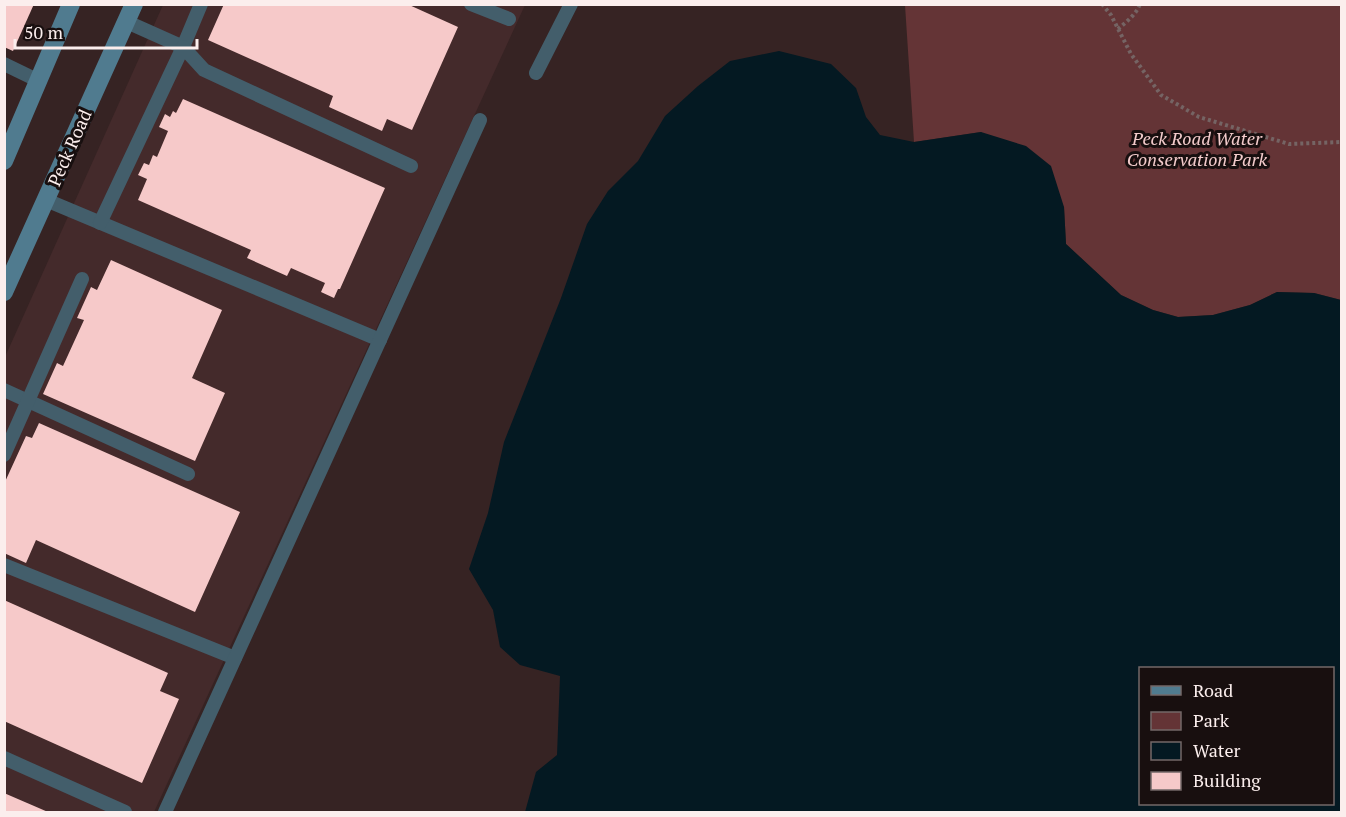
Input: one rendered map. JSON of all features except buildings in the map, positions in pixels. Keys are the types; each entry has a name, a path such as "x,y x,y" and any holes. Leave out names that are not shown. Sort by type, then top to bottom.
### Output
{"main road":[{"path":"4,161 72,4"},
{"name":"Peck Road","path":"4,292 134,4"}],"lane":[{"path":"100,223 201,4"},
{"path":"471,4 508,19"},
{"path":"536,74 571,4"},
{"path":"127,22 183,47 204,70 411,166"},
{"path":"4,64 39,81"},
{"path":"165,813 480,120"},
{"path":"46,200 380,340"},
{"path":"4,455 82,279"},
{"path":"4,390 188,474"},
{"path":"4,565 235,658"},
{"path":"4,758 125,813"}],"path":[{"path":"1102,4 1111,15 1131,54 1161,95 1199,117 1289,144 1341,142"},
{"path":"1118,29 1130,19 1140,4"}],"shaded area":[{"path":"163,5 525,5 154,812 5,812 5,357"}],"green space":[{"name":"Peck Road Water Conservation Park","path":"905,5 1341,5 1341,300 1314,293 1277,292 1250,305 1213,315 1178,317 1153,310 1121,295 1066,244 1064,207 981,132 914,142"}],"water":[{"path":"779,51 831,64 856,88 866,117 880,135 914,142 981,132 1026,146 1051,166 1064,207 1066,244 1121,295 1153,310 1178,317 1213,315 1250,305 1277,292 1314,293 1341,300 1341,812 525,812 536,772 557,755 560,676 520,665 500,647 493,610 469,569 488,513 504,442 561,298 587,224 608,191 638,161 665,116 730,61"}]}
